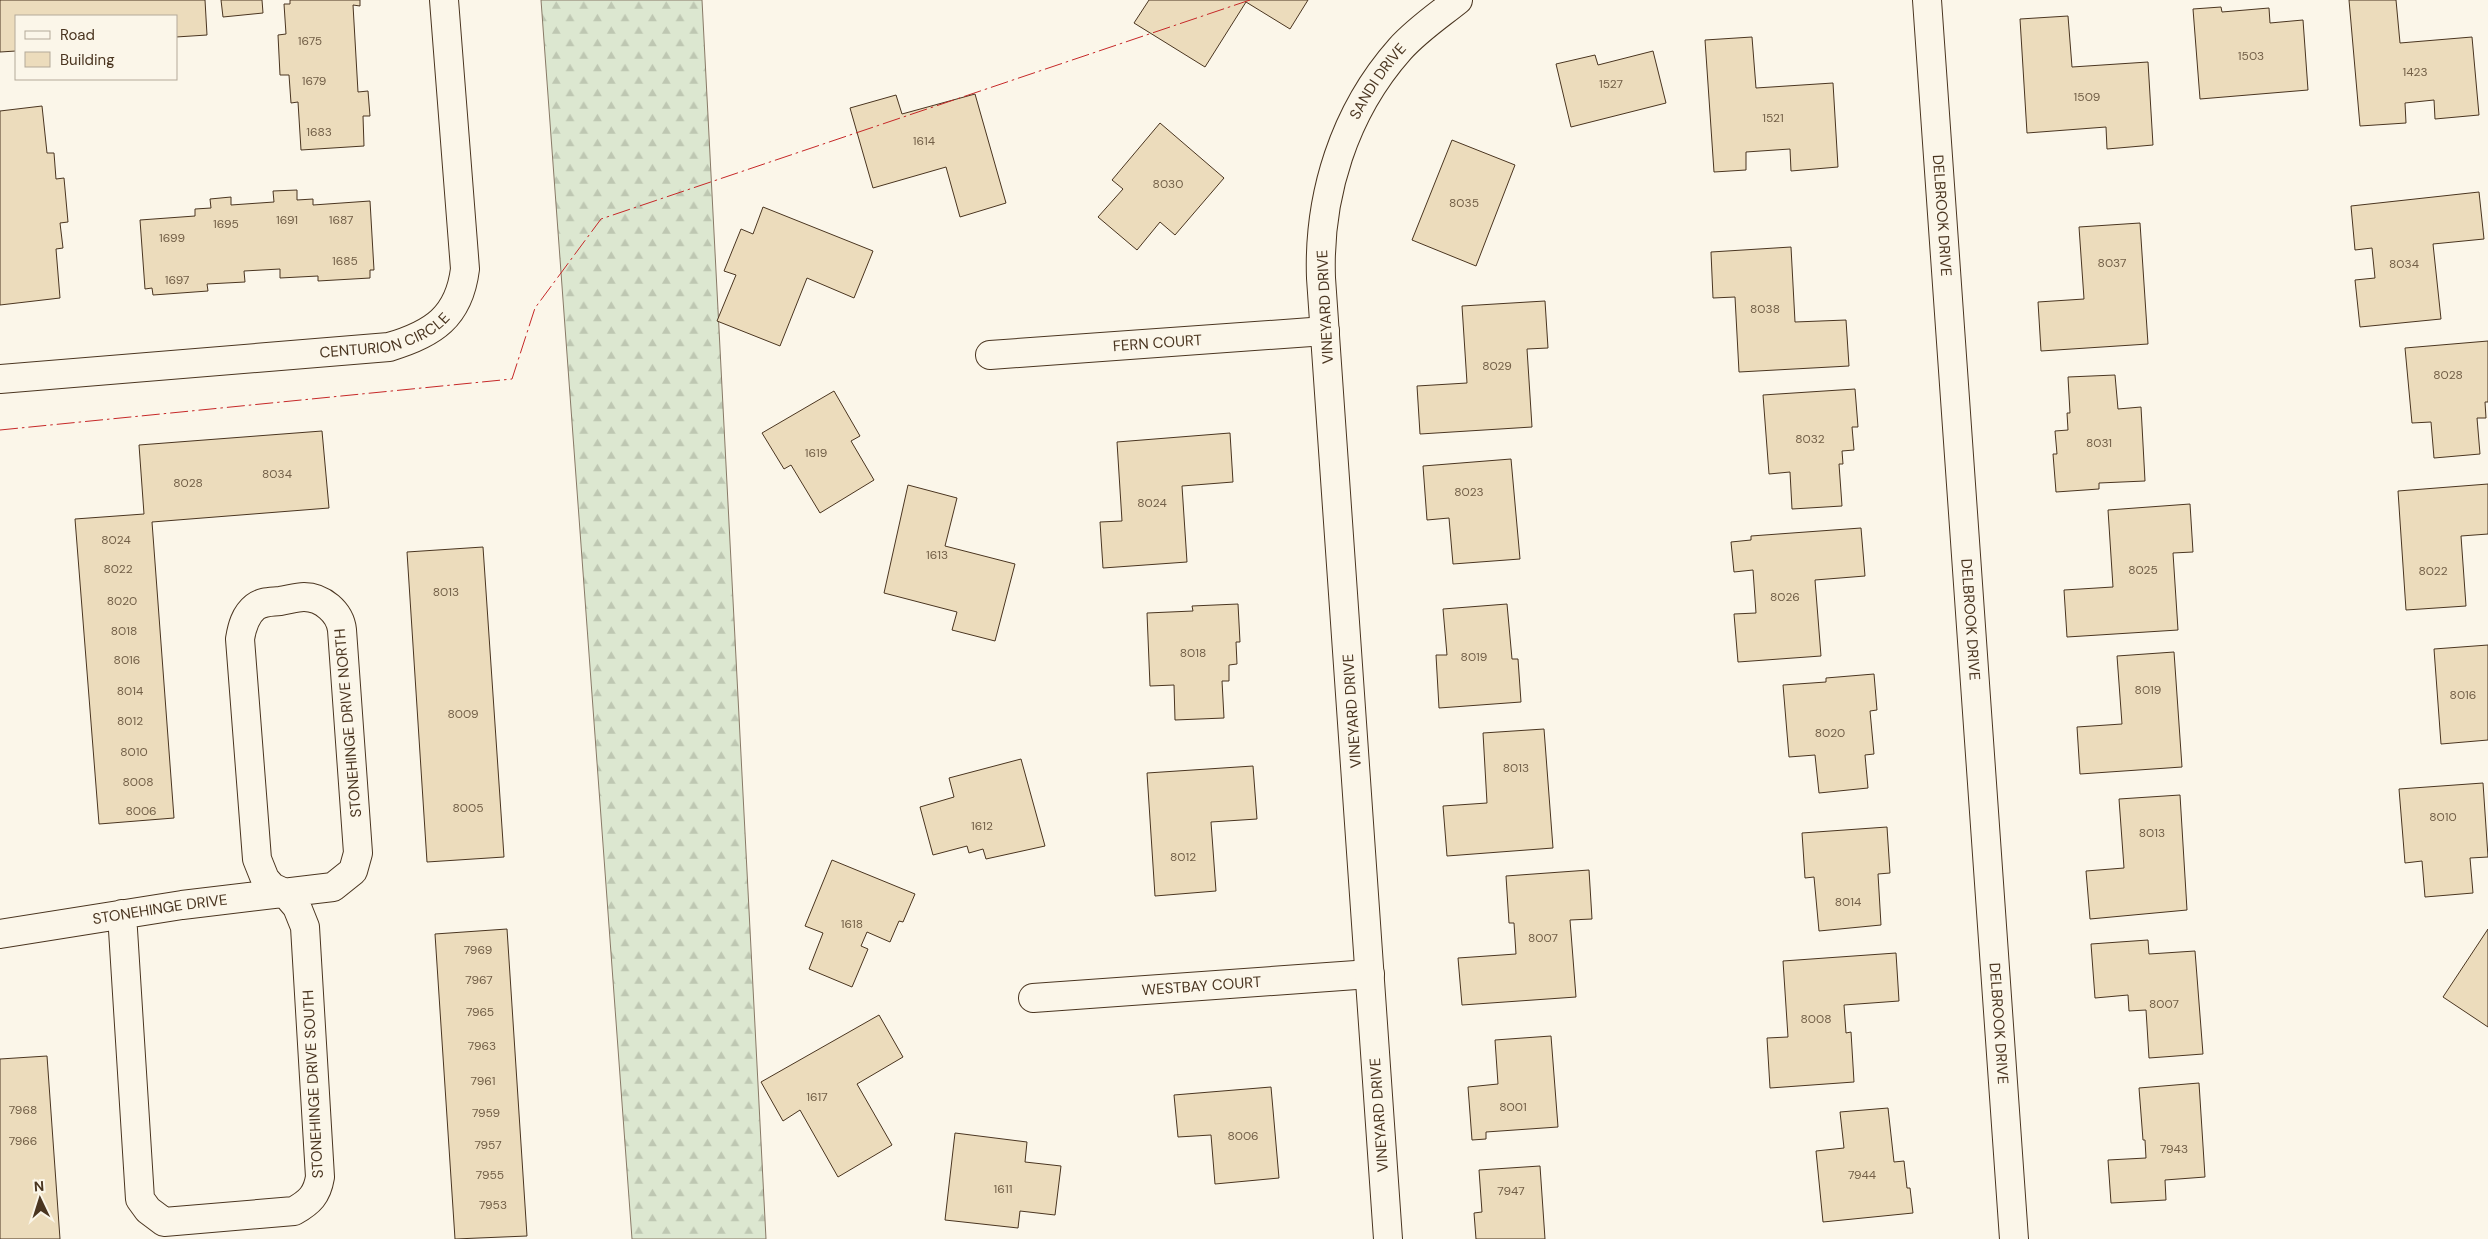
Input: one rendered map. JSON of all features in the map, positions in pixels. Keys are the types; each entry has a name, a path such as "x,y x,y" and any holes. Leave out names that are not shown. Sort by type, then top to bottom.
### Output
{"street":[{"name":"CENTURION CIRCLE","path":"0,379 389,347 415,339 437,326 446,316 460,293 466,269 444,0"},
{"name":"SANDI DRIVE","path":"1330,183 1348,129 1366,96 1387,65 1426,24 1458,0"},
{"name":"DELBROOK DRIVE","path":"1927,0 2014,1239"},
{"name":"VINEYARD DRIVE","path":"1330,183 1321,247 1325,331 1388,1239"},
{"name":"FERN COURT","path":"990,354 1325,331"},
{"name":"STONEHINGE DRIVE NORTH","path":"305,597 330,607 342,624 358,852 353,870 333,887 285,893 272,887 264,879 259,867 240,639 242,627 253,608 263,602 305,597"},
{"name":"STONEHINGE DRIVE SOUTH","path":"122,914 140,1199 148,1210 164,1222 294,1211 311,1201 318,1189 320,1177 305,927 297,907 285,893"},
{"name":"STONEHINGE DRIVE","path":"0,934 122,914 285,893"},
{"name":"WESTBAY COURT","path":"1033,998 1370,974"}],"green space":[{"path":"541,0 702,0 766,1239 632,1239"}],"building":[{"path":"0,0 205,0 207,35 178,37 178,15 15,15 15,51 0,52"},
{"path":"221,0 262,0 263,13 223,17"},
{"path":"290,0 360,0 360,6 353,5 358,92 368,91 370,116 363,116 364,146 301,150 298,102 291,103 289,75 280,75 278,35 286,34 284,4 290,4"},
{"path":"1149,0 1308,0 1290,29 1246,2 1205,67 1134,23"},
{"path":"2349,0 2396,0 2400,43 2472,37 2479,115 2435,119 2434,100 2405,103 2406,123 2360,126"},
{"path":"2221,7 2222,12 2269,8 2270,23 2303,20 2308,90 2200,99 2193,9"},
{"path":"2068,16 2072,67 2148,62 2153,145 2107,149 2106,127 2027,133 2020,19"},
{"path":"1752,37 1756,88 1833,83 1838,167 1791,171 1790,149 1746,152 1746,170 1714,172 1705,40"},
{"path":"1653,51 1666,103 1571,127 1556,64 1595,55 1598,65"},
{"path":"975,94 1006,203 960,217 946,167 873,188 850,108 896,95 902,114"},
{"path":"42,106 47,153 54,153 56,179 64,178 68,222 60,223 63,248 56,249 60,298 0,305 0,111"},
{"path":"1160,123 1224,178 1175,235 1160,222 1137,250 1098,217 1123,189 1112,180"},
{"path":"1452,140 1515,165 1476,266 1412,240"},
{"path":"297,190 297,200 313,199 313,205 370,201 374,270 370,270 370,278 318,281 318,276 280,278 280,269 244,271 245,282 207,284 208,291 153,295 152,288 145,289 140,220 195,216 195,209 211,208 210,199 231,197 231,205 274,202 273,191"},
{"path":"2479,192 2484,239 2433,244 2441,319 2360,327 2355,280 2375,278 2372,248 2355,250 2351,206"},
{"path":"763,207 873,251 854,298 807,278 780,346 717,321 736,275 724,271 741,229 753,234"},
{"path":"2140,223 2148,344 2041,351 2038,302 2084,299 2079,227"},
{"path":"1791,247 1795,322 1846,320 1849,366 1739,372 1735,297 1713,298 1711,252"},
{"path":"1545,301 1548,348 1527,349 1532,427 1420,434 1417,386 1467,383 1462,306"},
{"path":"2488,341 2488,402 2485,402 2486,418 2477,418 2480,454 2434,458 2431,422 2412,423 2405,348"},
{"path":"2115,375 2118,409 2141,407 2145,481 2099,483 2099,489 2056,492 2053,454 2057,454 2055,431 2068,430 2067,413 2070,413 2068,377"},
{"path":"1855,389 1858,427 1852,427 1854,450 1842,451 1843,464 1839,464 1842,506 1792,509 1790,472 1769,474 1763,395"},
{"path":"834,391 860,436 851,441 874,480 820,513 791,465 784,469 762,433"},
{"path":"322,431 329,508 152,522 174,818 99,824 75,519 144,514 139,445"},
{"path":"1230,433 1233,482 1182,486 1187,562 1103,568 1100,522 1122,521 1117,442"},
{"path":"1511,459 1520,559 1453,564 1449,518 1427,520 1423,466"},
{"path":"2488,484 2488,534 2461,536 2466,606 2406,610 2398,491"},
{"path":"908,485 957,498 945,546 1015,564 995,641 952,630 957,612 884,593"},
{"path":"2190,504 2193,552 2173,553 2178,630 2067,637 2064,590 2113,587 2108,510"},
{"path":"1861,528 1865,576 1815,580 1821,656 1738,662 1734,614 1756,613 1753,570 1734,572 1731,542 1751,540 1751,536"},
{"path":"483,547 504,857 427,862 407,552"},
{"path":"1238,604 1240,642 1236,642 1237,664 1229,665 1229,681 1222,681 1224,718 1175,720 1174,685 1150,686 1147,613 1193,611 1192,606"},
{"path":"1507,604 1512,659 1518,659 1521,702 1439,708 1436,655 1447,655 1443,609"},
{"path":"2488,645 2488,740 2441,744 2434,649"},
{"path":"2174,652 2182,767 2080,774 2077,727 2122,724 2117,656"},
{"path":"1874,674 1877,710 1870,711 1874,754 1865,755 1868,788 1819,793 1815,755 1789,757 1783,685 1826,682 1826,678"},
{"path":"1544,729 1553,848 1447,856 1443,806 1487,803 1483,733"},
{"path":"1021,759 1045,846 986,859 983,849 969,853 967,846 933,855 920,807 954,797 949,778"},
{"path":"1253,766 1257,819 1211,822 1216,891 1155,896 1147,773"},
{"path":"2483,783 2488,857 2470,858 2473,893 2425,897 2422,861 2405,863 2399,789"},
{"path":"2180,795 2187,910 2090,919 2086,871 2124,868 2119,799"},
{"path":"1887,827 1890,873 1878,874 1881,925 1819,931 1814,877 1805,878 1802,833"},
{"path":"832,860 915,894 903,922 899,921 890,942 867,932 861,946 868,949 852,987 809,969 823,933 805,926"},
{"path":"1589,870 1592,919 1570,920 1576,997 1462,1005 1458,958 1516,954 1514,923 1509,923 1506,876"},
{"path":"507,929 527,1236 455,1239 435,934"},
{"path":"2488,929 2488,1027 2443,997"},
{"path":"2148,940 2149,954 2195,951 2203,1054 2149,1058 2146,1010 2129,1011 2128,995 2095,998 2091,944"},
{"path":"1896,953 1899,1001 1844,1005 1846,1033 1851,1032 1854,1082 1770,1088 1767,1038 1788,1037 1783,961"},
{"path":"879,1015 903,1057 857,1084 892,1145 838,1177 800,1110 783,1121 761,1082"},
{"path":"1551,1036 1558,1127 1486,1132 1486,1139 1472,1140 1468,1087 1498,1084 1495,1040"},
{"path":"47,1056 60,1239 0,1239 0,1059"},
{"path":"2199,1083 2205,1177 2165,1180 2166,1200 2111,1203 2108,1160 2146,1158 2139,1088"},
{"path":"1271,1087 1279,1178 1215,1184 1211,1135 1178,1137 1174,1095"},
{"path":"1888,1108 1894,1162 1904,1161 1907,1188 1910,1188 1913,1213 1823,1222 1816,1151 1844,1148 1840,1112"},
{"path":"955,1133 1027,1142 1025,1162 1061,1166 1055,1215 1020,1211 1018,1228 945,1220"},
{"path":"1540,1166 1545,1239 1476,1239 1474,1213 1482,1212 1479,1170"}],"power":[{"path":"0,430 512,379 535,308 601,219 1250,0"}]}
